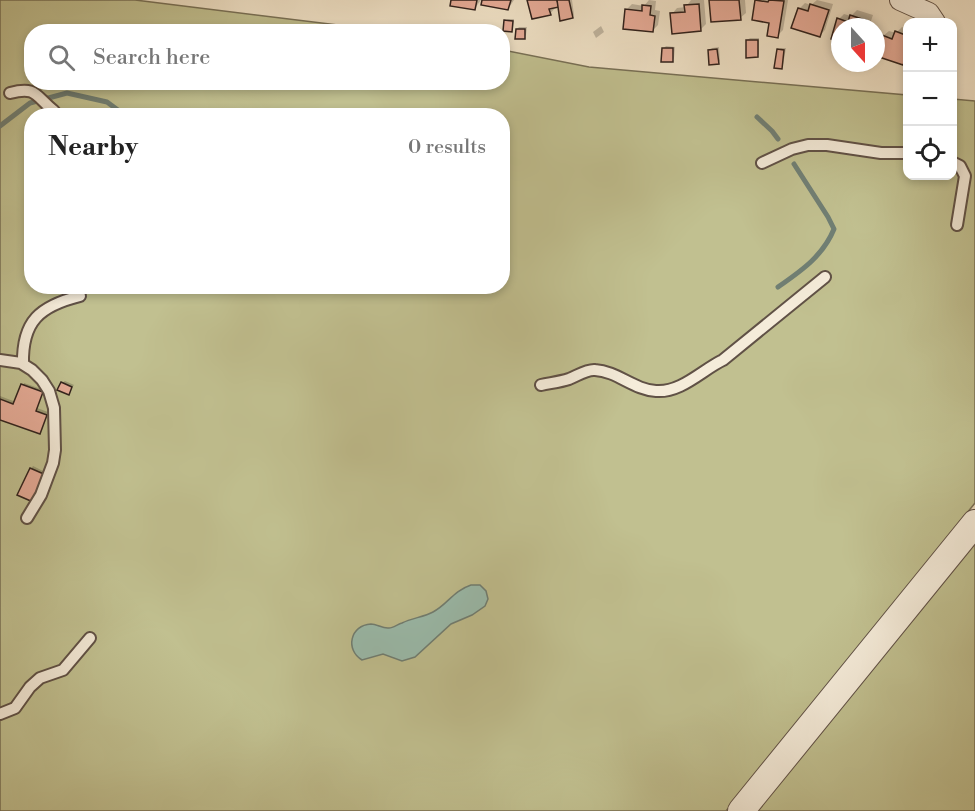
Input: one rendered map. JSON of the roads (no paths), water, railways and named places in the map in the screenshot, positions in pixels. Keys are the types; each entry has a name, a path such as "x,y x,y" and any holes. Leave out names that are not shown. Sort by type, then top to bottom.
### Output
{"street":[{"path":"900,0 929,13 932,18"},
{"path":"741,811 975,523"}],"lane":[{"path":"10,93 22,90 36,92 50,107"},
{"path":"762,163 792,149 808,145 827,145 881,153 903,153"},
{"path":"957,164 965,176 957,225"},
{"path":"542,385 593,369 657,392 685,385 706,368 723,360 825,277"},
{"path":"23,364 23,348 27,330 38,316 59,301 80,296"},
{"path":"0,360 23,364 42,380 49,391 54,408 53,463 41,495 27,518"},
{"path":"0,714 15,708 30,687 40,678 63,670 90,638"}],"waterway":[{"path":"0,126 30,103 67,93 107,102 115,108"},
{"path":"757,117 778,139"},
{"path":"778,287 818,255 834,229 794,164"}]}
